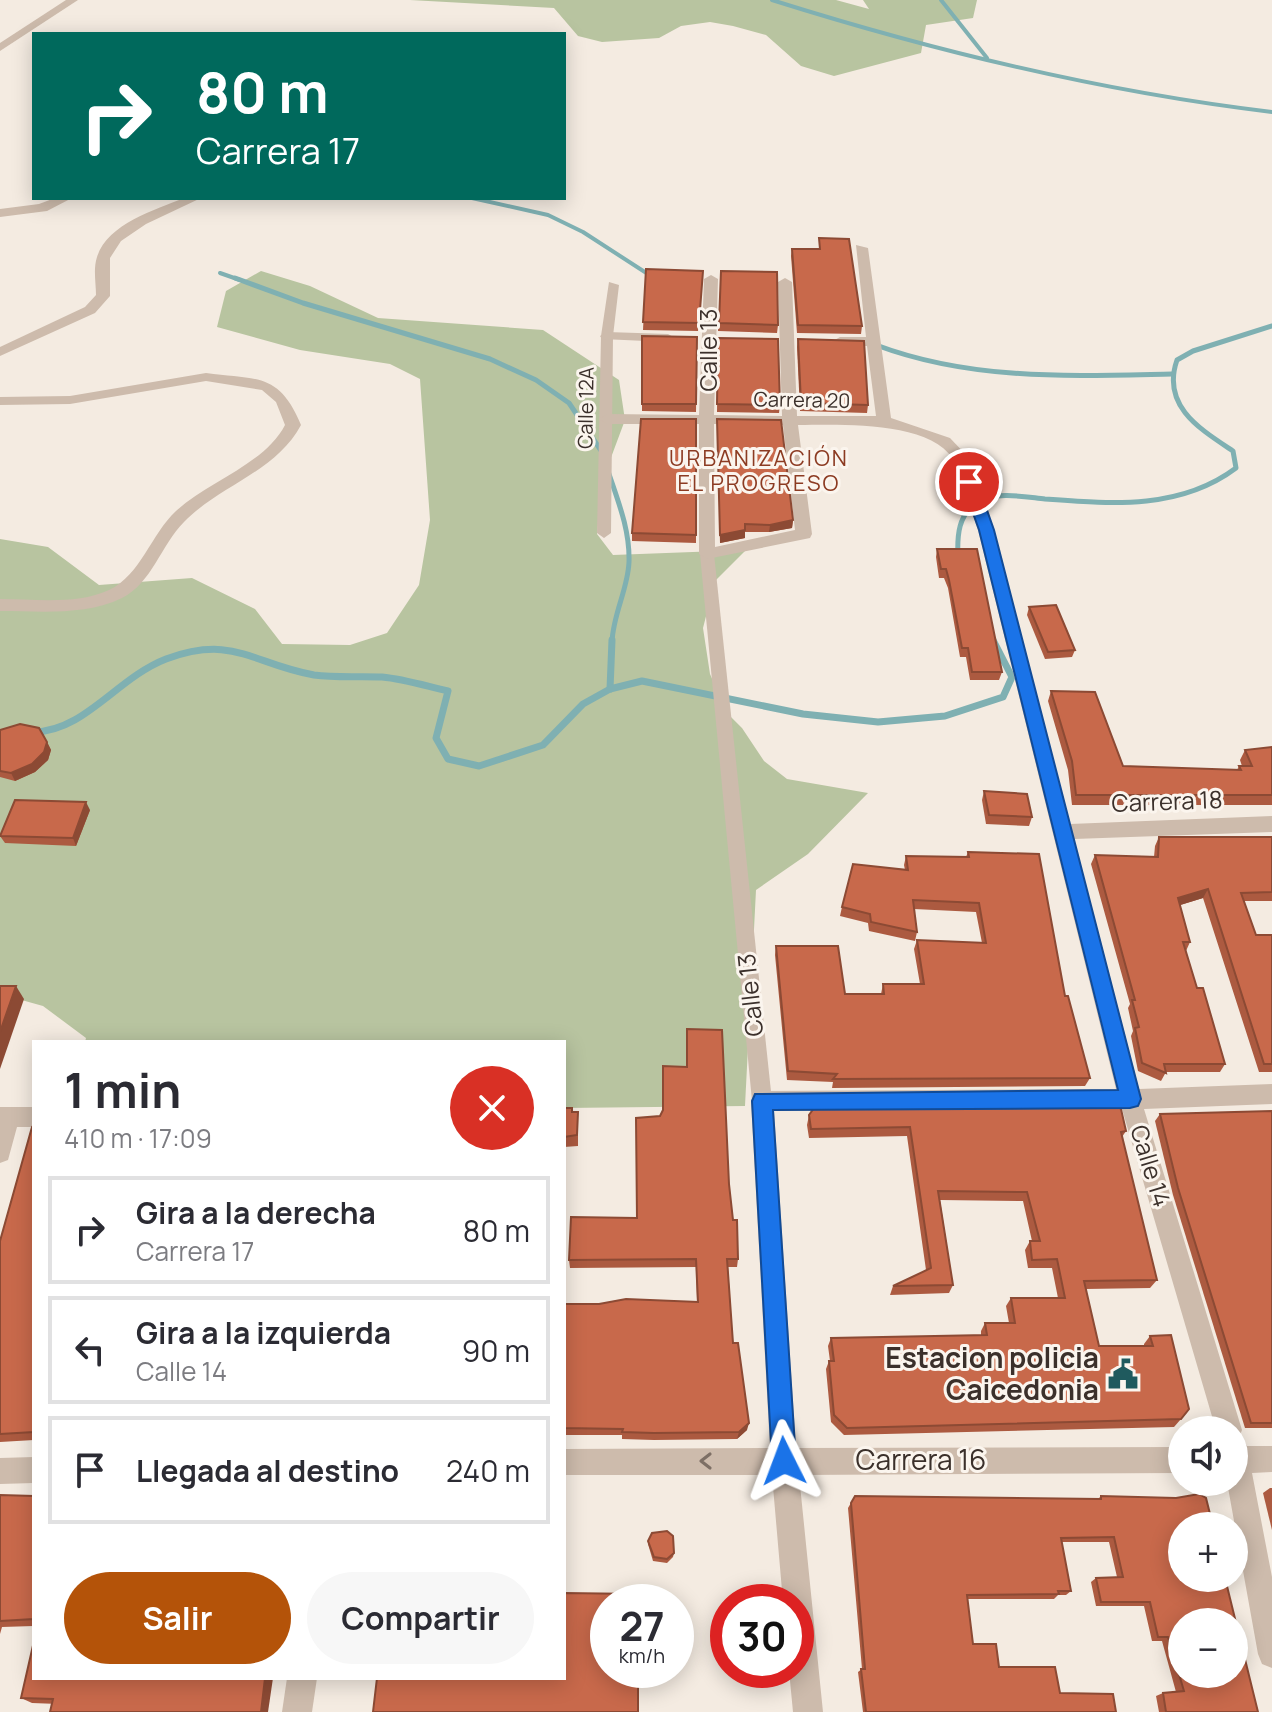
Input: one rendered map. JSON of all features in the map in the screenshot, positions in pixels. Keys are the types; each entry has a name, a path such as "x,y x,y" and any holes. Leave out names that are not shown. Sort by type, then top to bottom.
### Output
{"street":[{"path":"0,48 73,0"},
{"path":"0,213 42,208 61,200"},
{"path":"0,352 90,310 103,296 102,259 108,243 125,231 191,200"},
{"path":"861,248 876,342 884,421"},
{"name":"Calle 13","path":"711,279 698,338 709,419 707,554 762,1101 784,1461 808,1712"},
{"path":"707,554 804,534 790,420 785,282"},
{"name":"Calle 12A","path":"604,533 607,336 613,285"},
{"path":"607,336 698,338"},
{"path":"831,341 876,342"},
{"path":"0,401 70,400 206,377 231,379 267,386 283,400 293,425 285,445 257,465 219,485 179,517 157,541 131,583 116,593 62,605 0,605"},
{"name":"Carrera 20","path":"607,419 884,421 945,441"},
{"name":"Calle 14","path":"945,441 961,458 986,530 1065,832 1130,1099 1225,1416"},
{"name":"Carrera 18","path":"1065,832 1272,824"},
{"path":"762,1101 1130,1099 1272,1094"},
{"path":"0,1152 4,1117 32,1117"},
{"path":"1248,1456 1272,1459"},
{"name":"Carrera 16","path":"566,1462 1168,1460"},
{"path":"0,1471 32,1470"},
{"path":"1243,1496 1272,1654"},
{"path":"297,1712 302,1680"}],"green space":[{"path":"410,0 836,0 869,9 863,0 977,0 973,18 926,25 921,53 834,76 801,66 766,35 733,26 710,22 681,26 659,38 602,42 578,36 554,8"},
{"path":"261,271 310,286 378,318 543,330 619,380 625,420 603,479 597,534 613,555 746,550 715,581 703,628 710,674 727,713 742,728 764,761 787,779 868,793 808,854 756,890 745,1106 566,1108 566,1040 86,1040 43,1006 0,994 0,539 48,547 99,585 192,578 255,609 282,644 350,645 387,633 419,585 430,520 420,379 390,364 300,350 217,327 226,291"}],"building":[{"path":"819,238 849,239 862,326 798,325 792,249 820,249"},
{"path":"646,269 703,271 699,323 643,322"},
{"path":"721,271 777,272 778,325 719,323"},
{"path":"642,336 697,337 696,404 642,404"},
{"path":"718,338 778,339 780,405 717,404"},
{"path":"798,339 864,341 868,405 801,403"},
{"path":"641,419 696,419 696,535 632,533"},
{"path":"717,419 781,420 793,520 770,525 745,524 745,530 720,535"},
{"path":"937,549 977,549 1002,672 972,672 968,648 962,648 946,569 941,569"},
{"path":"1056,605 1075,650 1048,652 1029,607"},
{"path":"1051,691 1095,692 1123,766 1241,770 1239,766 1252,766 1245,750 1272,747 1272,795 1076,795 1072,761"},
{"path":"20,724 39,728 47,742 44,752 32,764 11,773 0,771 0,730"},
{"path":"984,791 1027,794 1032,817 989,815"},
{"path":"15,800 86,802 73,838 0,836"},
{"path":"1159,837 1272,837 1272,892 1241,893 1256,935 1272,935 1272,1064 1264,1064 1208,889 1178,898 1190,942 1183,942 1197,988 1203,988 1225,1064 1164,1064 1166,1073 1142,1063 1135,1028 1139,1027 1132,1000 1135,1000 1095,855 1158,857"},
{"path":"968,852 1039,854 1065,996 1068,996 1090,1078 833,1079 837,1074 788,1071 776,946 838,946 845,994 884,994 883,984 924,984 917,940 986,943 979,903 913,900 917,932 871,922 870,914 842,907 853,864 908,870 906,856 969,857"},
{"path":"0,986 16,986 0,1032"},
{"path":"687,1029 722,1030 729,1184 733,1220 737,1220 738,1259 727,1259 733,1343 738,1343 749,1423 739,1432 654,1433 566,1428 566,1304 599,1304 626,1299 698,1302 696,1259 569,1260 571,1217 637,1218 636,1118 660,1116 663,1110 663,1066 687,1067"},
{"path":"1110,1102 1121,1109 1126,1131 1121,1132 1157,1280 1084,1281 1099,1346 1153,1346 1150,1336 1171,1335 1189,1409 1183,1416 1168,1416 1168,1419 847,1428 834,1415 829,1361 834,1361 831,1338 987,1335 985,1323 1015,1323 1011,1298 1065,1298 1057,1259 1032,1260 1030,1241 1040,1241 1027,1192 938,1191 953,1285 893,1286 931,1268 910,1127 811,1129 809,1115 817,1104"},
{"path":"566,1108 578,1112 577,1135 566,1137"},
{"path":"1272,1111 1272,1423 1251,1423 1178,1188 1160,1114"},
{"path":"32,1127 32,1432 0,1434 0,1241"},
{"path":"0,1495 32,1496 32,1619 0,1621"},
{"path":"855,1496 1101,1499 1101,1496 1206,1498 1210,1512 1168,1512 1168,1592 1228,1592 1232,1608 1168,1608 1168,1637 1158,1637 1150,1602 1101,1602 1096,1578 1123,1577 1114,1537 1061,1538 1071,1591 1058,1591 1059,1594 967,1595 973,1644 996,1644 999,1667 1055,1667 1060,1693 1113,1694 1116,1712 866,1712 851,1503"},
{"path":"667,1531 673,1536 674,1553 667,1559 654,1557 648,1541 652,1533"},
{"path":"566,1593 590,1593 590,1688 638,1688 638,1712 373,1712 377,1680 566,1680"},
{"path":"32,1650 32,1680 265,1680 261,1712 50,1712 53,1699 21,1698"},
{"path":"1248,1671 1258,1712 1166,1712 1163,1693 1184,1691 1183,1688 1248,1688"}],"waterway":[{"path":"772,0 1019,68 1145,93 1272,112"},
{"path":"941,0 987,58"},
{"path":"481,200 548,215 583,232 651,276"},
{"path":"220,273 240,280"},
{"path":"235,278 303,303 490,359 536,380 569,403 602,452"},
{"path":"958,557 963,519 971,507 986,499 1011,496 1095,502 1145,501 1192,491 1236,468 1233,451 1197,425 1179,403 1173,376 1177,360 1193,351 1272,326"},
{"path":"876,345 912,357 985,371 1059,375 1172,374"},
{"path":"608,471 623,516 629,550 628,572 612,642"},
{"path":"992,637 994,642"},
{"path":"610,689 612,640"},
{"path":"610,689 642,681 803,714 878,722 945,716 1003,697 1012,677 994,642"},
{"path":"34,732 69,723 132,678 166,659 209,649 226,650 314,675 390,678 448,691 436,738 448,759 479,766 543,745 583,704 610,689"}],"place":[{"name":"Estacion policia Caicedonia","path":"1123,1374"}],"district":[{"name":"URBANIZACIÓN EL PROGRESO","path":"759,470"}],"route":[{"path":"784,1461 762,1101 1130,1099 1065,832 1035,727 986,530 969,482"}]}
